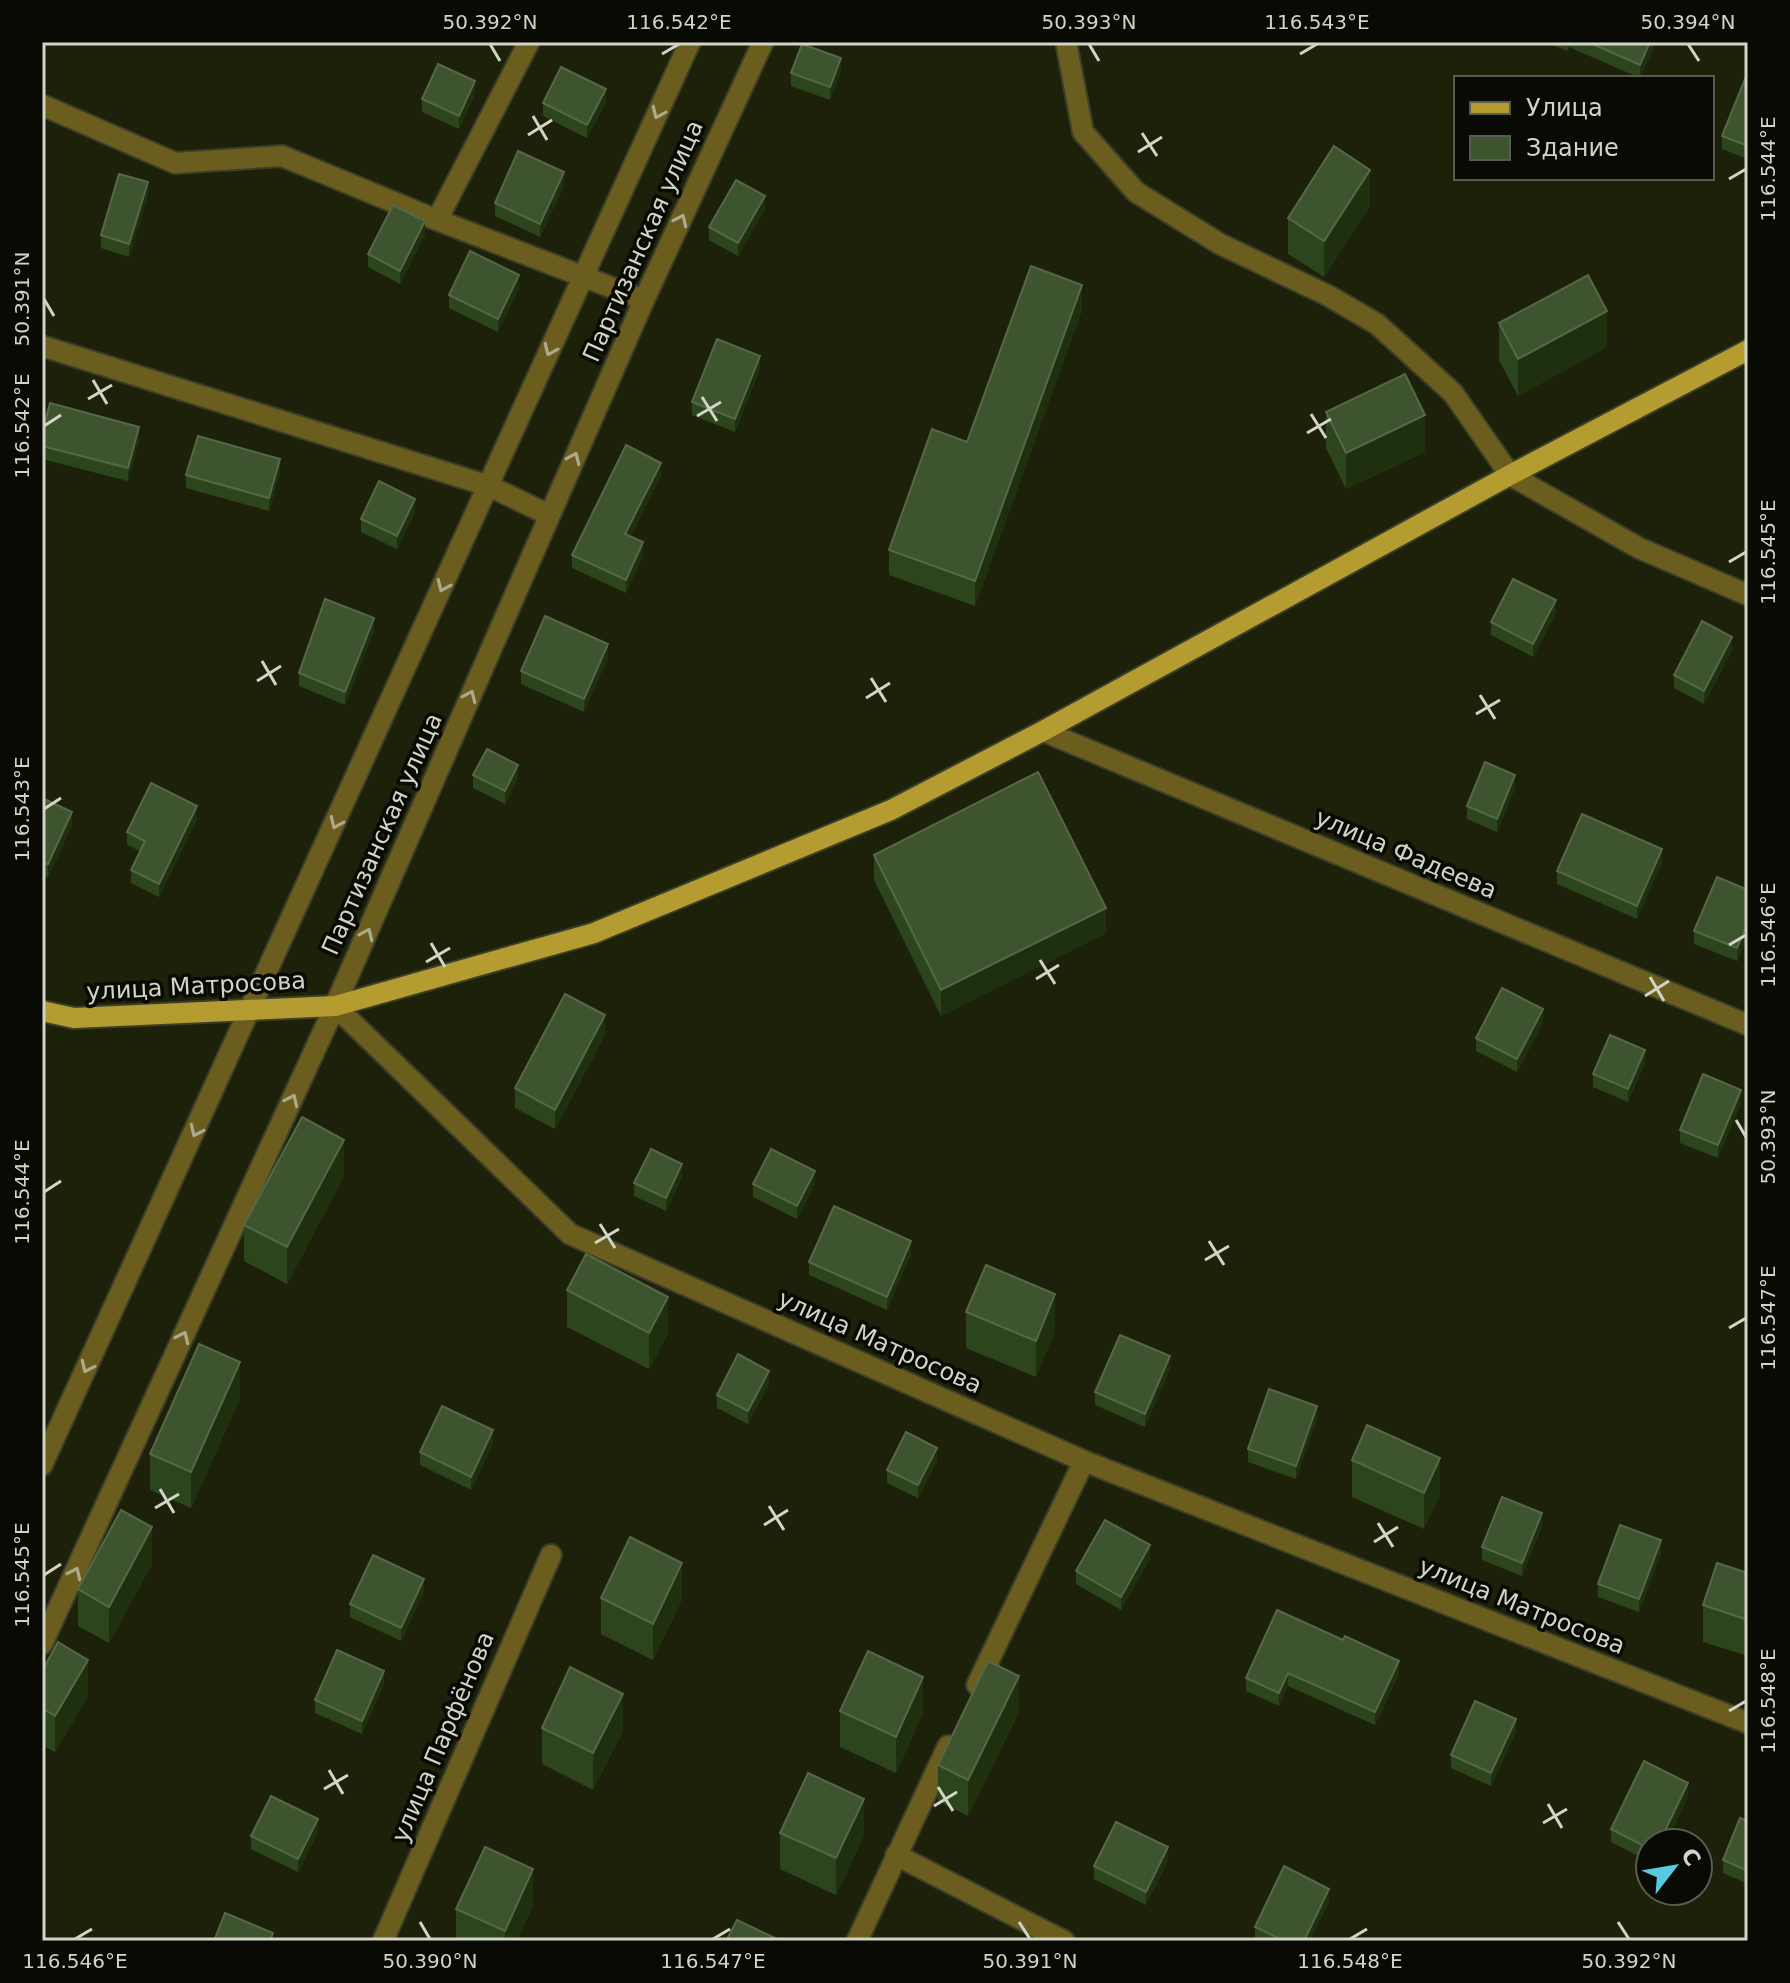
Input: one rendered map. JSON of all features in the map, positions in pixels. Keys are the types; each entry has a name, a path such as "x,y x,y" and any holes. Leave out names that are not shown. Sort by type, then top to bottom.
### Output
{"main road":[{"path":"335,1006 594,933 891,810 1043,731 1510,475 1748,350"},
{"name":"улица Матросова","path":"42,1011 74,1018 335,1006"}],"street":[{"path":"437,220 529,42"},
{"name":"Партизанская улица","path":"42,1465 690,42"},
{"name":"Партизанская улица","path":"42,1644 335,1006 644,300 763,42"},
{"path":"1066,42 1083,132 1136,192 1220,244 1327,295 1377,324 1453,393 1510,475 1639,548 1748,595"},
{"path":"42,105 175,163 282,156 644,300"},
{"path":"42,346 489,486 549,515"},
{"name":"улица Фадеева","path":"1043,731 1748,1025"},
{"name":"улица Матросова","path":"335,1006 570,1234 1084,1461 1748,1723"},
{"path":"970,1700 1084,1461"},
{"name":"улица Парфёнова","path":"383,1941 551,1555"},
{"path":"857,1941 957,1728"},
{"path":"896,1855 1064,1941"}],"building":[{"path":"1588,42 1650,42 1640,65"},
{"path":"802,44 841,58 830,87 791,73"},
{"path":"438,64 475,81 459,116 422,99"},
{"path":"561,67 606,89 587,125 543,103"},
{"path":"1745,79 1748,80 1748,146 1722,136"},
{"path":"1334,146 1370,170 1324,241 1288,218"},
{"path":"518,151 564,172 540,224 495,203"},
{"path":"119,174 148,182 129,244 101,235"},
{"path":"736,180 765,196 738,243 709,227"},
{"path":"393,205 425,221 400,271 368,254"},
{"path":"470,251 519,275 498,319 449,295"},
{"path":"1031,266 1082,285 975,581 889,550 932,429 967,442"},
{"path":"1588,275 1607,311 1518,359 1499,323"},
{"path":"717,339 760,356 735,419 692,402"},
{"path":"1405,374 1425,415 1346,453 1326,412"},
{"path":"50,403 139,427 128,468 42,446"},
{"path":"198,436 280,459 269,498 186,475"},
{"path":"626,445 661,463 625,534 643,542 626,580 572,555"},
{"path":"379,481 415,499 397,536 361,519"},
{"path":"1513,579 1556,600 1533,644 1491,622"},
{"path":"325,599 374,618 345,692 299,673"},
{"path":"545,616 608,644 584,699 521,671"},
{"path":"1702,621 1732,637 1704,691 1674,675"},
{"path":"487,749 518,765 505,791 473,775"},
{"path":"1485,762 1515,775 1497,819 1467,806"},
{"path":"1038,772 1106,908 941,990 874,855"},
{"path":"151,783 197,806 159,884 131,870 145,841 127,832"},
{"path":"42,798 72,812 48,864 42,862"},
{"path":"1582,814 1662,849 1637,906 1557,871"},
{"path":"1717,877 1748,890 1748,922 1737,948 1694,931"},
{"path":"1502,988 1543,1009 1517,1059 1476,1038"},
{"path":"565,994 605,1015 555,1110 515,1088"},
{"path":"1610,1035 1645,1050 1628,1089 1593,1074"},
{"path":"1703,1074 1741,1090 1718,1145 1680,1130"},
{"path":"302,1117 344,1140 287,1247 244,1225"},
{"path":"651,1149 682,1164 666,1198 634,1183"},
{"path":"771,1149 815,1171 797,1206 753,1184"},
{"path":"834,1206 911,1241 887,1297 809,1262"},
{"path":"586,1254 668,1297 649,1333 567,1290"},
{"path":"986,1265 1055,1294 1036,1341 966,1312"},
{"path":"1120,1335 1170,1356 1145,1414 1095,1392"},
{"path":"199,1344 240,1362 191,1472 150,1454"},
{"path":"738,1354 769,1371 748,1411 717,1395"},
{"path":"1269,1389 1317,1406 1296,1466 1248,1449"},
{"path":"442,1406 493,1430 471,1477 420,1452"},
{"path":"1367,1425 1440,1458 1424,1493 1352,1460"},
{"path":"906,1432 937,1448 918,1485 887,1470"},
{"path":"1502,1497 1542,1513 1522,1563 1482,1547"},
{"path":"121,1510 152,1527 109,1607 78,1589"},
{"path":"1105,1520 1150,1545 1121,1597 1076,1571"},
{"path":"1620,1525 1661,1540 1639,1599 1598,1584"},
{"path":"630,1537 682,1563 653,1624 601,1598"},
{"path":"373,1555 424,1579 401,1628 350,1604"},
{"path":"1717,1563 1748,1573 1748,1620 1703,1605"},
{"path":"1277,1610 1399,1661 1375,1712 1288,1673 1279,1693 1246,1678"},
{"path":"58,1642 88,1660 55,1716 42,1708 42,1671"},
{"path":"337,1650 384,1671 362,1721 315,1700"},
{"path":"868,1651 923,1677 896,1737 840,1711"},
{"path":"988,1661 1019,1676 968,1780 938,1765"},
{"path":"570,1667 623,1694 593,1753 542,1728"},
{"path":"1475,1701 1516,1719 1491,1773 1451,1755"},
{"path":"1644,1761 1688,1783 1667,1827 1634,1827 1634,1841 1611,1829"},
{"path":"808,1773 864,1799 836,1858 780,1833"},
{"path":"271,1796 318,1819 298,1859 251,1836"},
{"path":"1740,1818 1748,1821 1748,1871 1723,1860"},
{"path":"1116,1822 1168,1847 1146,1892 1094,1866"},
{"path":"485,1847 533,1869 505,1931 456,1909"},
{"path":"1284,1866 1329,1889 1304,1941 1284,1941 1255,1927"},
{"path":"225,1913 273,1933 270,1941 214,1941"},
{"path":"737,1920 781,1941 726,1941"}]}
